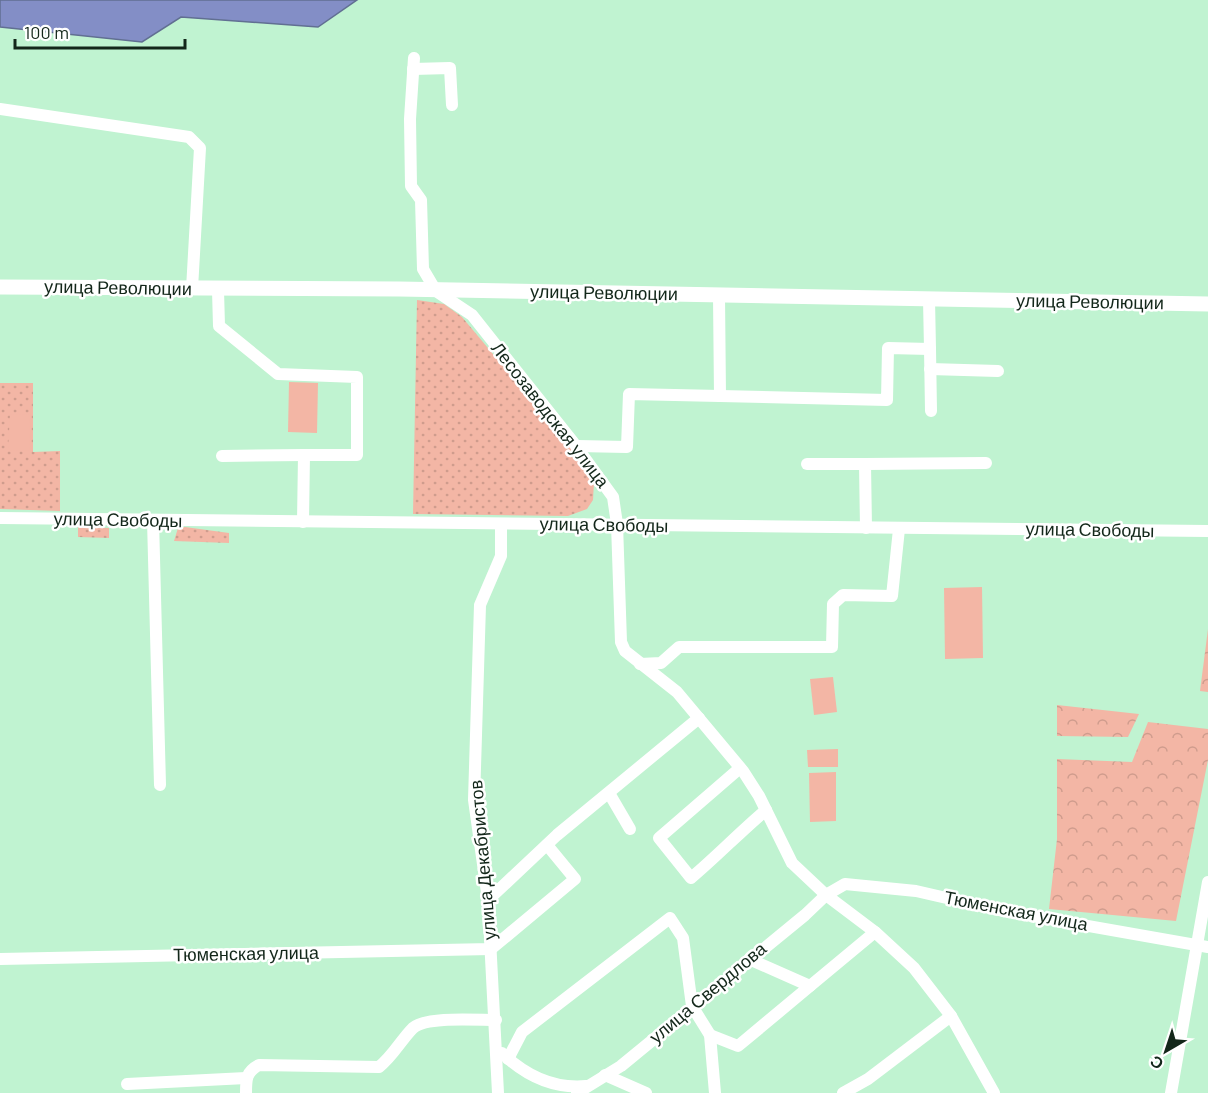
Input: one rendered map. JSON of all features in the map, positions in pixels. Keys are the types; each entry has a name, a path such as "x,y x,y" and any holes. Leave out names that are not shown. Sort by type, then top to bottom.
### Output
{"main road":[{"name":"улица Революции","path":"0,286 1208,304"}],"street":[{"name":"Лесозаводская улица","path":"452,105 450,68 414,63 410,118 411,186 421,200 423,269 436,291 472,315 577,446 613,497 617,524 621,642 625,651 677,692 740,768 766,810 792,863 826,895 875,932 914,968 951,1016 994,1093"},
{"path":"0,109 189,137 200,148 192,289"},
{"path":"218,290 219,326 278,374 357,377 357,455 222,456"},
{"path":"719,296 720,396"},
{"path":"929,299 931,411"},
{"path":"577,446 627,447 629,394 887,400 888,348 930,349"},
{"path":"930,369 998,371"},
{"path":"303,522 304,455"},
{"path":"807,464 986,463"},
{"path":"865,464 866,528"},
{"name":"улица Свободы","path":"0,518 1208,531"},
{"path":"153,520 160,785"},
{"name":"улица Декабристов","path":"498,1093 498,1049 488,900 474,800 480,604 501,556 501,524"},
{"path":"640,664 661,663 680,647 832,647 833,604 843,595 892,596 899,529"},
{"path":"488,900 547,845 699,718"},
{"path":"740,768 659,838 691,878 724,851 740,831 766,810"},
{"path":"609,793 630,829"},
{"path":"491,949 575,879 547,845"},
{"path":"1171,1093 1203,946 1208,882"},
{"name":"Тюменская улица","path":"826,895 845,884 916,891 1004,912 1203,946"},
{"name":"улица Свердлова","path":"498,1049 519,1069 544,1082 582,1089 621,1066 805,915 826,895"},
{"path":"508,1059 522,1032 670,918 683,938 692,1006 710,1035 715,1093"},
{"path":"710,1035 738,1047 875,932"},
{"name":"Тюменская улица","path":"0,959 491,949"},
{"path":"749,959 810,986"},
{"path":"843,1093 868,1079 951,1016"},
{"path":"246,1093 246,1078 250,1070 259,1065 379,1067 415,1027 429,1022 496,1020"},
{"path":"605,1075 646,1093"},
{"path":"127,1084 246,1078"}],"green space":[{"path":"417,300 444,304 462,317 575,452 594,482 593,500 587,509 568,516 413,514"},
{"path":"289,382 318,383 317,433 288,432"},
{"path":"0,383 33,383 33,452 60,451 60,511 0,509"},
{"path":"10,414 30,415 29,451 8,450"},
{"path":"78,527 109,528 109,538 78,537"},
{"path":"178,528 229,533 229,543 174,541"},
{"path":"982,587 983,658 945,659 944,588"},
{"path":"1208,629 1208,692 1200,691"},
{"path":"833,677 837,712 814,715 810,679"},
{"path":"1057,705 1139,714 1128,737 1057,736"},
{"path":"1148,722 1208,729 1208,760 1176,921 1049,909 1057,839 1057,759 1132,762"},
{"path":"838,749 838,767 808,767 807,750"},
{"path":"836,772 836,821 810,822 809,773"}],"water":[{"path":"0,0 357,0 318,27 181,17 142,42 0,27"}]}
